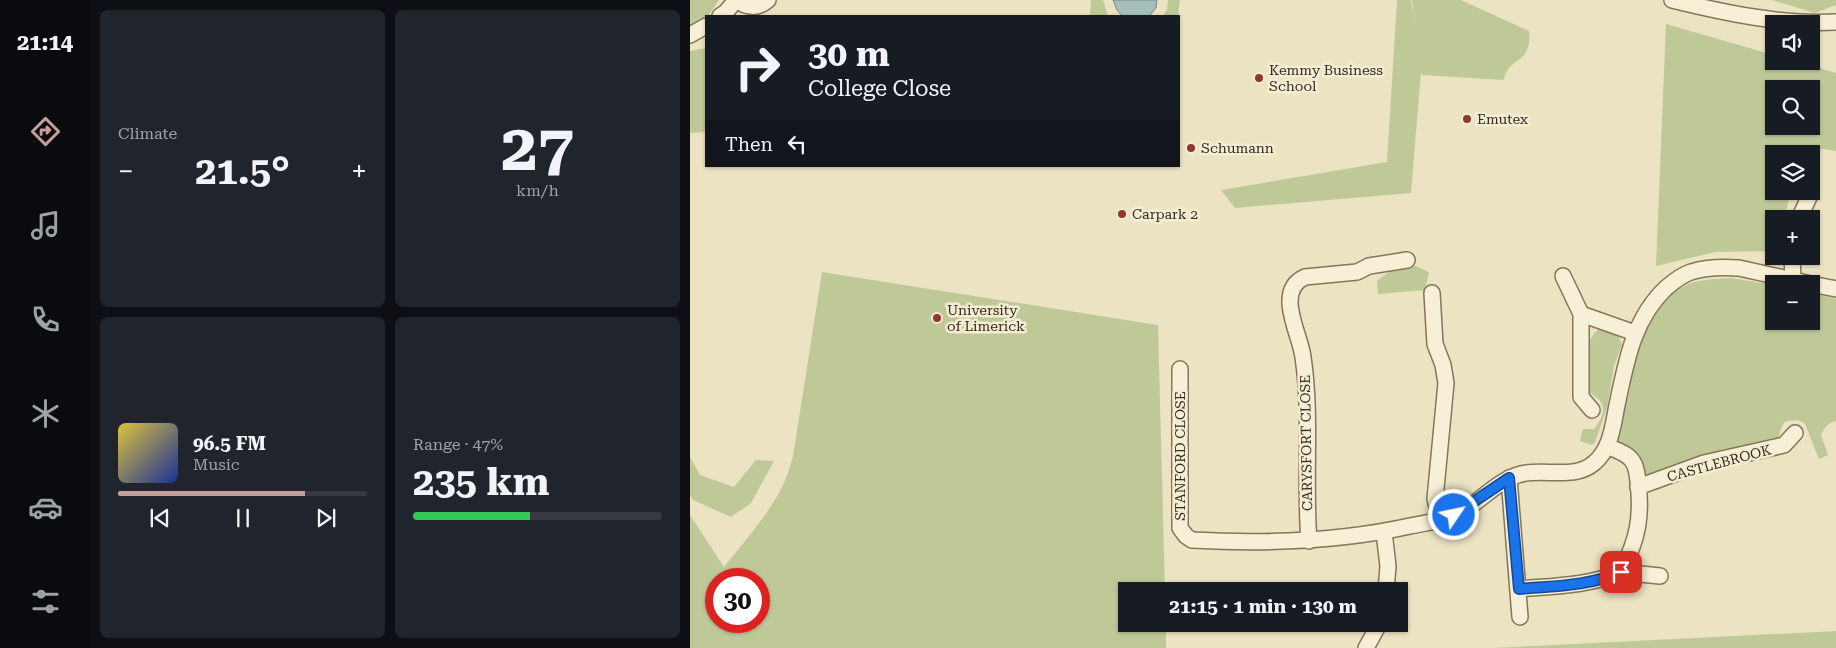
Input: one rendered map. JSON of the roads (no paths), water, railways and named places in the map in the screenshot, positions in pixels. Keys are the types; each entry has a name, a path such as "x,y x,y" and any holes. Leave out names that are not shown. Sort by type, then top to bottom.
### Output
{"street":[{"path":"722,15 736,0 748,7 754,7 768,0"},
{"path":"1672,0 1764,18 1796,22 1836,22"},
{"path":"690,35 705,27"},
{"name":"CARYSFORT CLOSE","path":"1309,541 1307,388 1303,353 1292,316 1290,294 1298,280 1305,277 1357,272 1369,266 1407,260"},
{"path":"1621,572 1637,534 1638,487 1633,461 1607,446 1613,430 1628,353 1635,333 1661,293 1672,282 1691,272 1713,268 1739,268 1770,275"},
{"path":"1563,276 1581,314 1581,398 1592,410"},
{"path":"1820,286 1836,289"},
{"path":"1432,293 1435,344 1443,365 1446,383 1435,499 1440,519"},
{"path":"1581,314 1635,333"},
{"name":"STANFORD CLOSE","path":"1180,369 1180,528 1192,540 1248,543 1309,541 1384,532 1454,515 1509,478 1532,472 1582,470 1592,465 1607,446"},
{"name":"CASTLEBROOK","path":"1638,487 1704,464 1784,445 1795,433"},
{"path":"1509,478 1520,617"},
{"path":"1384,532 1388,566 1387,582"},
{"path":"1519,589 1581,583 1610,577 1621,572 1660,576"},
{"path":"1366,648 1375,632"}],"water":[{"path":"1113,0 1157,0 1156,8 1150,15 1121,15"}],"place":[{"name":"Kemmy Business School","path":"1259,78"},
{"name":"Emutex","path":"1467,119"},
{"name":"Schumann","path":"1191,148"},
{"name":"Carpark 2","path":"1122,214"},
{"name":"University of Limerick","path":"937,318"}]}
